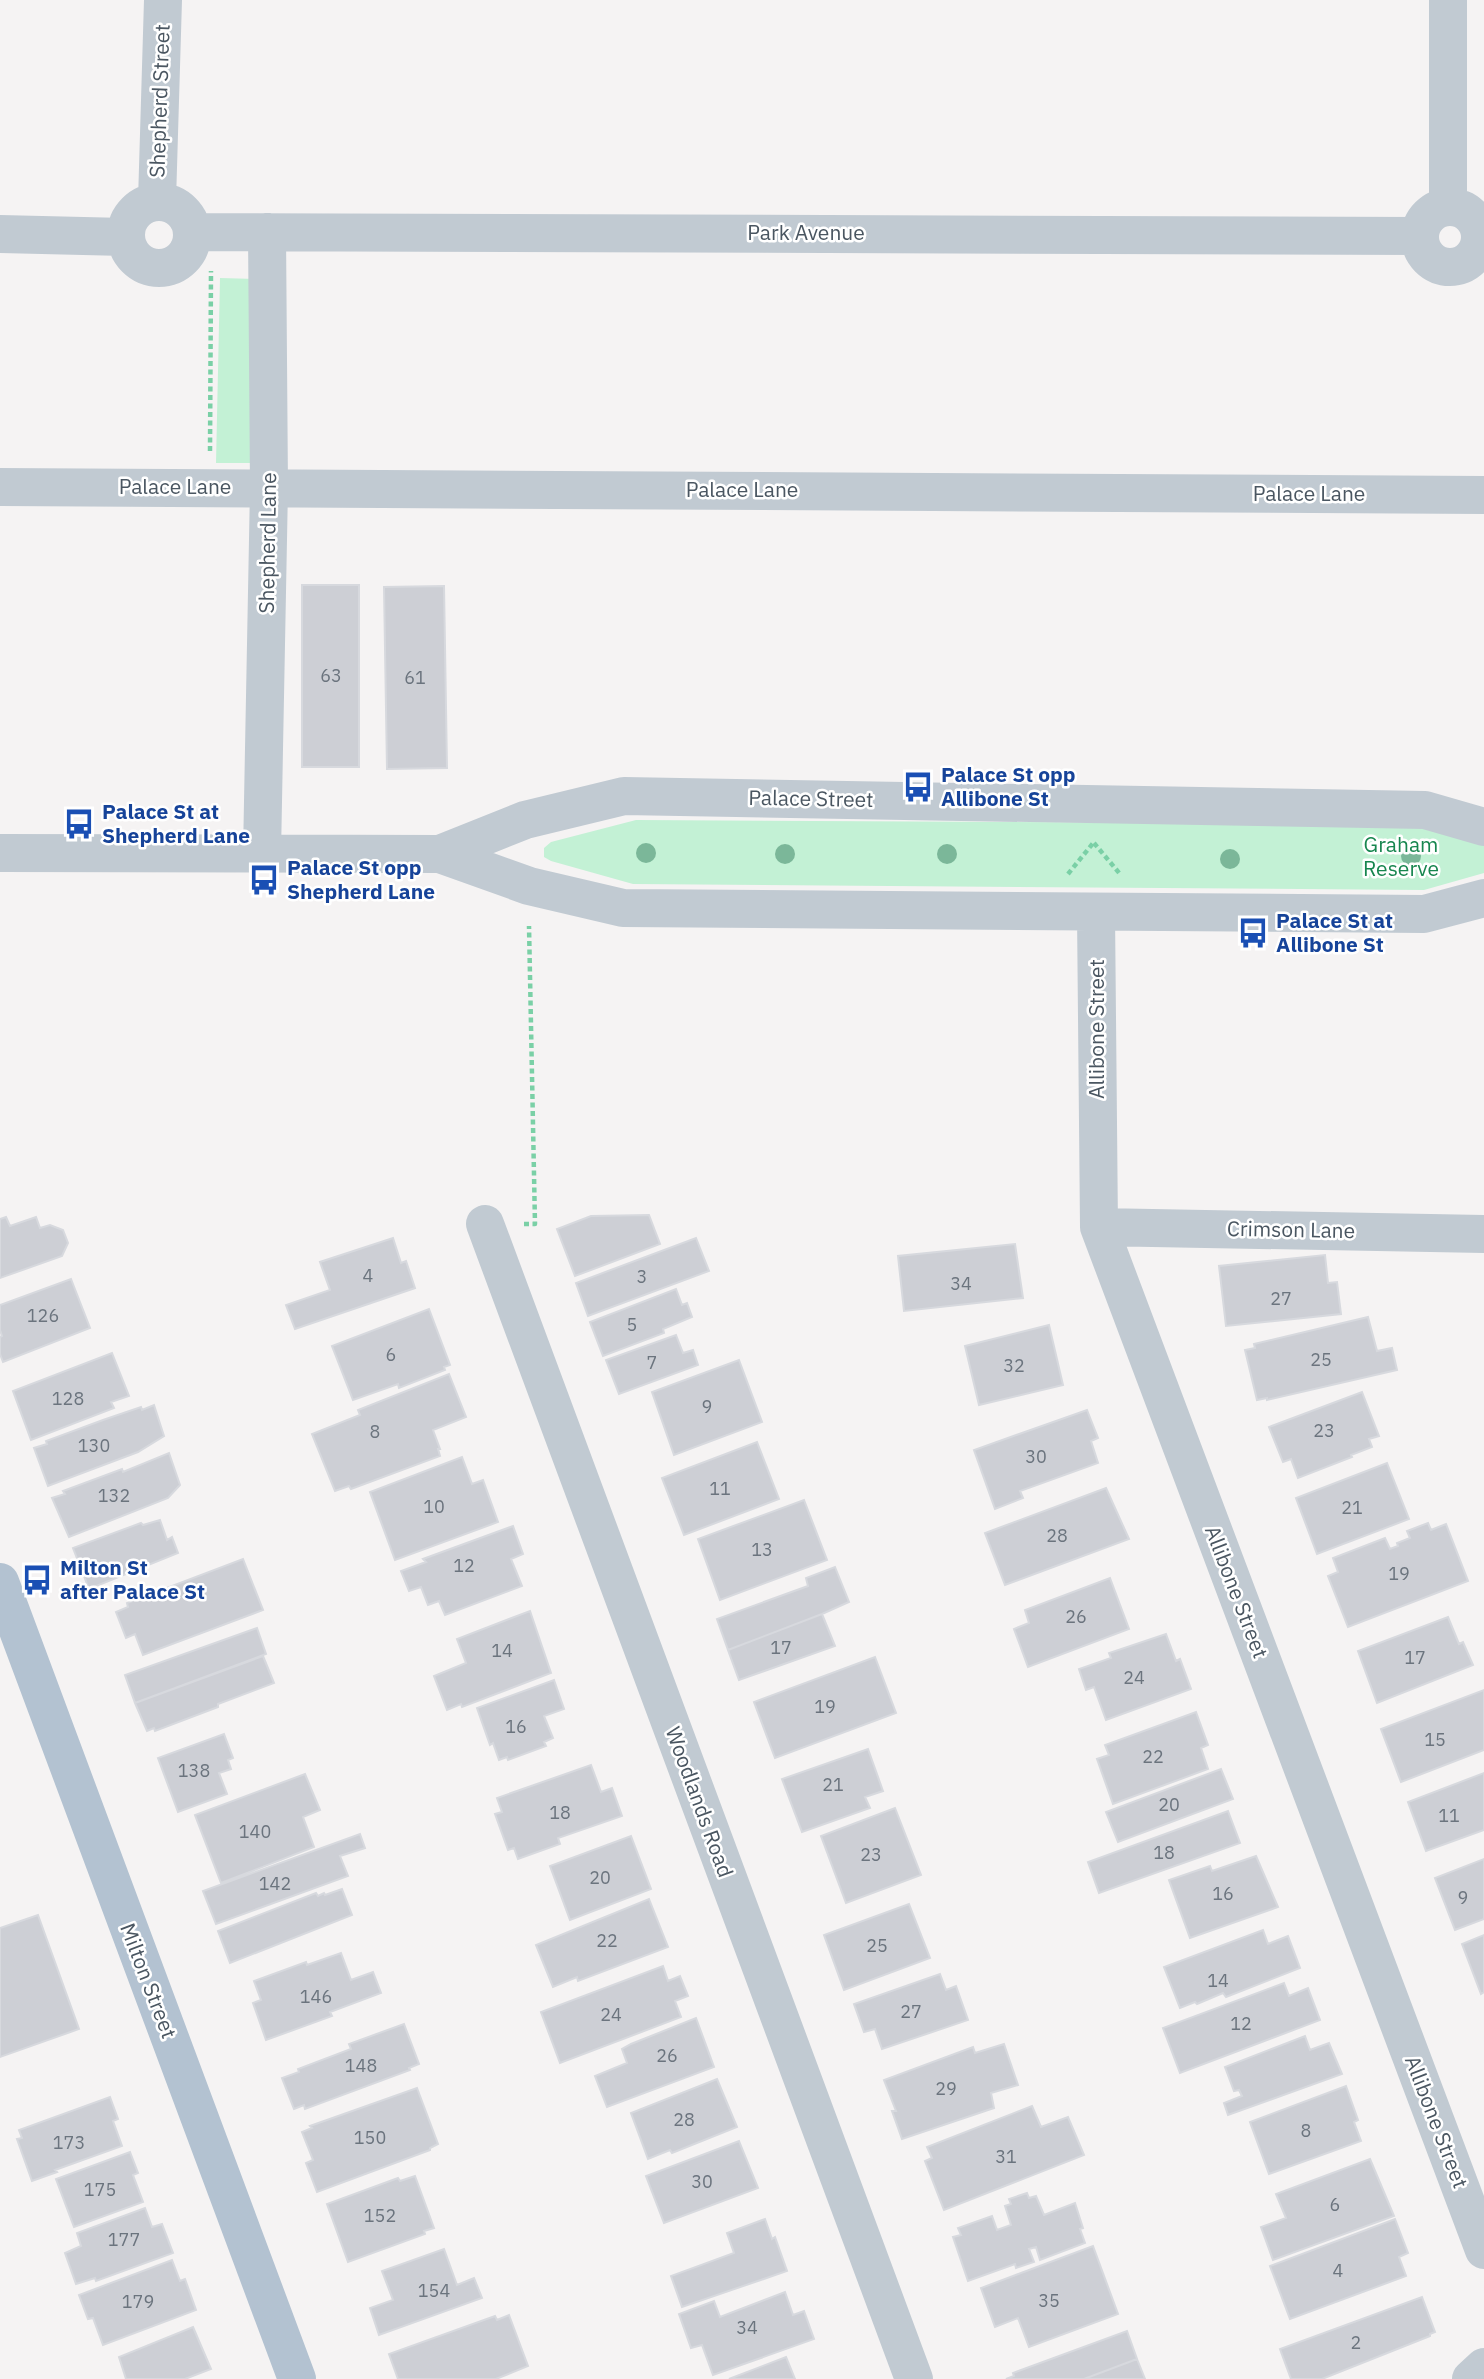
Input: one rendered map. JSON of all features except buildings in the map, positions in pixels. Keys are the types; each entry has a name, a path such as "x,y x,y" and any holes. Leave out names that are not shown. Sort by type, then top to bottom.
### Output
{"main road":[{"name":"Milton Street","path":"0,1582 297,2379"}],"street":[{"name":"Shepherd Street","path":"157,201 163,0"},
{"path":"1448,0 1448,207"},
{"path":"157,201 170,203 180,209 202,232 185,257 166,267 149,267 139,262 130,254 125,237 130,217 145,204 157,201"},
{"path":"1448,207 1458,208 1475,220 1482,239 1474,256 1466,262 1448,267 1437,264 1426,255 1420,236 1423,224 1429,216 1448,207"},
{"name":"Park Avenue","path":"202,232 1420,236"},
{"name":"Shepherd Lane","path":"262,854 269,487 267,232"},
{"path":"0,234 125,237"},
{"name":"Palace Lane","path":"0,487 1484,495"},
{"name":"Palace Street","path":"440,854 525,820 624,796 1425,810 1484,827"},
{"name":"Palace Street","path":"0,853 440,854 528,886 622,908 1423,914 1484,898"},
{"name":"Allibone Street","path":"1096,913 1099,1227 1484,2250"},
{"name":"Woodlands Road","path":"485,1224 914,2379"},
{"name":"Crimson Lane","path":"1099,1227 1484,1234"},
{"path":"1471,2379 1484,2367"}],"path":[{"path":"202,232 209,487"},
{"path":"528,886 535,1224"}],"green space":[{"path":"220,278 257,279 254,463 216,463"},
{"name":"Graham Reserve","path":"636,820 1415,824 1484,843 1484,873 1424,890 633,884 544,857 544,848 551,842"}],"place":[{"name":"Palace St opp Allibone St","path":"918,787"},
{"name":"Palace St at Shepherd Lane","path":"79,824"},
{"name":"Palace St opp Shepherd Lane","path":"264,880"},
{"name":"Palace St at Allibone St","path":"1253,933"},
{"name":"Milton St after Palace St","path":"37,1580"}]}
